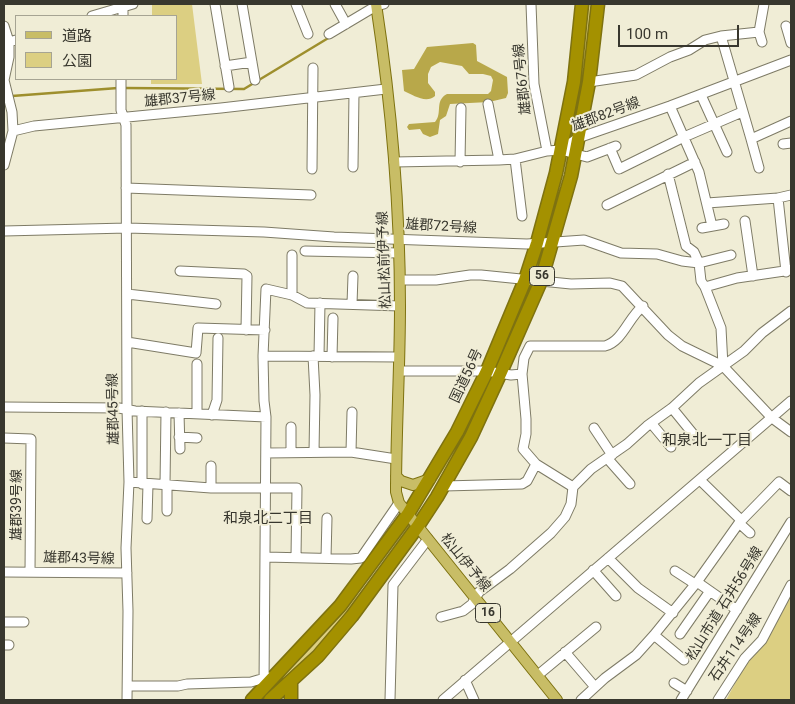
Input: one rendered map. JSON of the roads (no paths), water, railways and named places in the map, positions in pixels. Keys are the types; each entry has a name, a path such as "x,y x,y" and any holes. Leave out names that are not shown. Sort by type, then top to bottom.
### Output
{"highway":[{"name":"国道56号","path":"252,700 340,606 408,514 457,432 488,371 525,280 537,243 561,150 574,82 582,4"},
{"name":"56","path":"270,700 318,656 352,616 418,526 444,486 471,437 540,281 552,242 571,176 589,82 598,4"},
{"path":"291,681 291,700"}],"main road":[{"name":"松山松前伊予線","path":"378,4 394,162 399,253 400,306 396,459 396,492 399,503"},
{"path":"396,476 401,481 413,485 430,479"},
{"path":"399,503 408,514"},
{"name":"松山伊予線","path":"408,514 557,700"}],"street":[{"path":"96,15 123,9 133,4"},
{"path":"215,4 229,87"},
{"path":"242,4 255,80"},
{"path":"296,4 308,34"},
{"path":"335,4 346,24"},
{"path":"329,34 378,4"},
{"name":"雄郡67号線","path":"531,4 534,84 547,151"},
{"path":"762,42 759,32 764,4"},
{"path":"4,26 12,41 4,80 12,112 13,131 4,166"},
{"path":"786,26 791,43"},
{"path":"589,82 636,75 670,57 689,50 705,40 721,36 759,32"},
{"path":"721,36 758,168"},
{"name":"雄郡82号線","path":"561,150 578,138 701,95 791,60"},
{"path":"225,66 252,62"},
{"path":"312,169 313,68"},
{"name":"雄郡45号線","path":"121,80 121,110 126,126 127,228 129,482 126,524 127,700"},
{"name":"雄郡37号線","path":"13,131 56,123 124,118 386,89"},
{"path":"353,168 354,93"},
{"path":"701,95 727,152"},
{"path":"488,104 500,160"},
{"path":"670,106 695,162 712,226"},
{"path":"460,162 461,108"},
{"path":"394,162 460,162 516,159 547,151 561,150 586,157 613,147 619,169 684,137 742,112"},
{"path":"751,139 791,121"},
{"path":"516,159 522,216"},
{"path":"607,205 695,162"},
{"path":"668,174 686,246 694,252 699,263 701,281 721,328 723,366"},
{"path":"126,188 310,195"},
{"path":"706,203 778,198 791,195"},
{"path":"705,287 736,278 789,271 778,198"},
{"path":"745,221 753,276"},
{"path":"702,228 724,224"},
{"name":"雄郡72号線","path":"4,231 127,228 255,232 471,243 537,243 584,240 621,253 657,254 682,261 699,263"},
{"path":"305,251 399,253"},
{"path":"699,263 731,255"},
{"path":"292,256 292,294"},
{"path":"180,271 244,274 247,276 246,330"},
{"path":"400,280 436,280 476,275 578,284 610,283 622,286 643,306 668,335 682,346 723,366 772,418 791,432"},
{"path":"352,304 353,276"},
{"path":"254,680 265,684 266,417 264,356 266,289 292,294 307,303 400,306"},
{"path":"127,294 216,304"},
{"path":"314,452 316,356 320,303"},
{"path":"573,486 536,464 523,449 526,434 522,374 524,358 530,346 605,346 614,344 635,312 643,306"},
{"path":"441,617 463,611 472,604 482,590 551,534 565,516 570,504 573,486 591,469 610,457 699,384 744,351 762,333 791,310"},
{"path":"332,356 333,318"},
{"path":"127,342 196,353 198,328 265,330"},
{"path":"212,415 217,400 218,338"},
{"path":"264,356 399,357"},
{"path":"197,364 197,414"},
{"path":"398,371 488,371 522,374"},
{"path":"443,700 791,401"},
{"path":"4,407 119,408 142,411 266,417"},
{"path":"672,408 694,434"},
{"path":"142,411 147,519"},
{"path":"166,412 167,511"},
{"path":"351,452 352,412"},
{"path":"180,413 180,449"},
{"path":"651,423 672,448"},
{"path":"291,426 292,452"},
{"path":"594,428 610,457 630,484"},
{"name":"雄郡39号線","path":"4,438 31,439 30,572"},
{"path":"180,438 197,438"},
{"path":"266,453 351,452 396,459"},
{"path":"444,486 522,484 527,481 536,464"},
{"path":"211,466 211,488"},
{"path":"700,480 750,533"},
{"path":"129,482 211,488 297,488 296,557"},
{"path":"581,700 605,678 636,655 654,636 696,583 740,521 779,482 791,490"},
{"path":"265,556 361,558 399,503"},
{"path":"326,518 326,558"},
{"name":"松山市道 石井56号線","path":"682,700 791,522"},
{"path":"390,700 393,585 428,539"},
{"path":"608,558 638,588 673,613"},
{"path":"593,570 616,596"},
{"path":"675,571 710,591 737,610"},
{"path":"4,572 30,572"},
{"name":"雄郡43号線","path":"30,572 127,573"},
{"name":"石井114号線","path":"718,700 745,658 762,640 791,585"},
{"path":"680,634 710,591"},
{"path":"10,620 24,622"},
{"path":"538,675 596,627"},
{"path":"654,636 684,660"},
{"path":"566,652 595,687"},
{"path":"128,686 178,686 187,684 251,682 266,667"},
{"path":"465,680 474,700"},
{"path":"674,682 687,691"}],"waterway":[{"path":"125,88 244,89 330,37"},
{"path":"12,96 118,88"}],"district":[{"name":"和泉北一丁目","path":"707,441"},
{"name":"和泉北二丁目","path":"268,519"}]}
